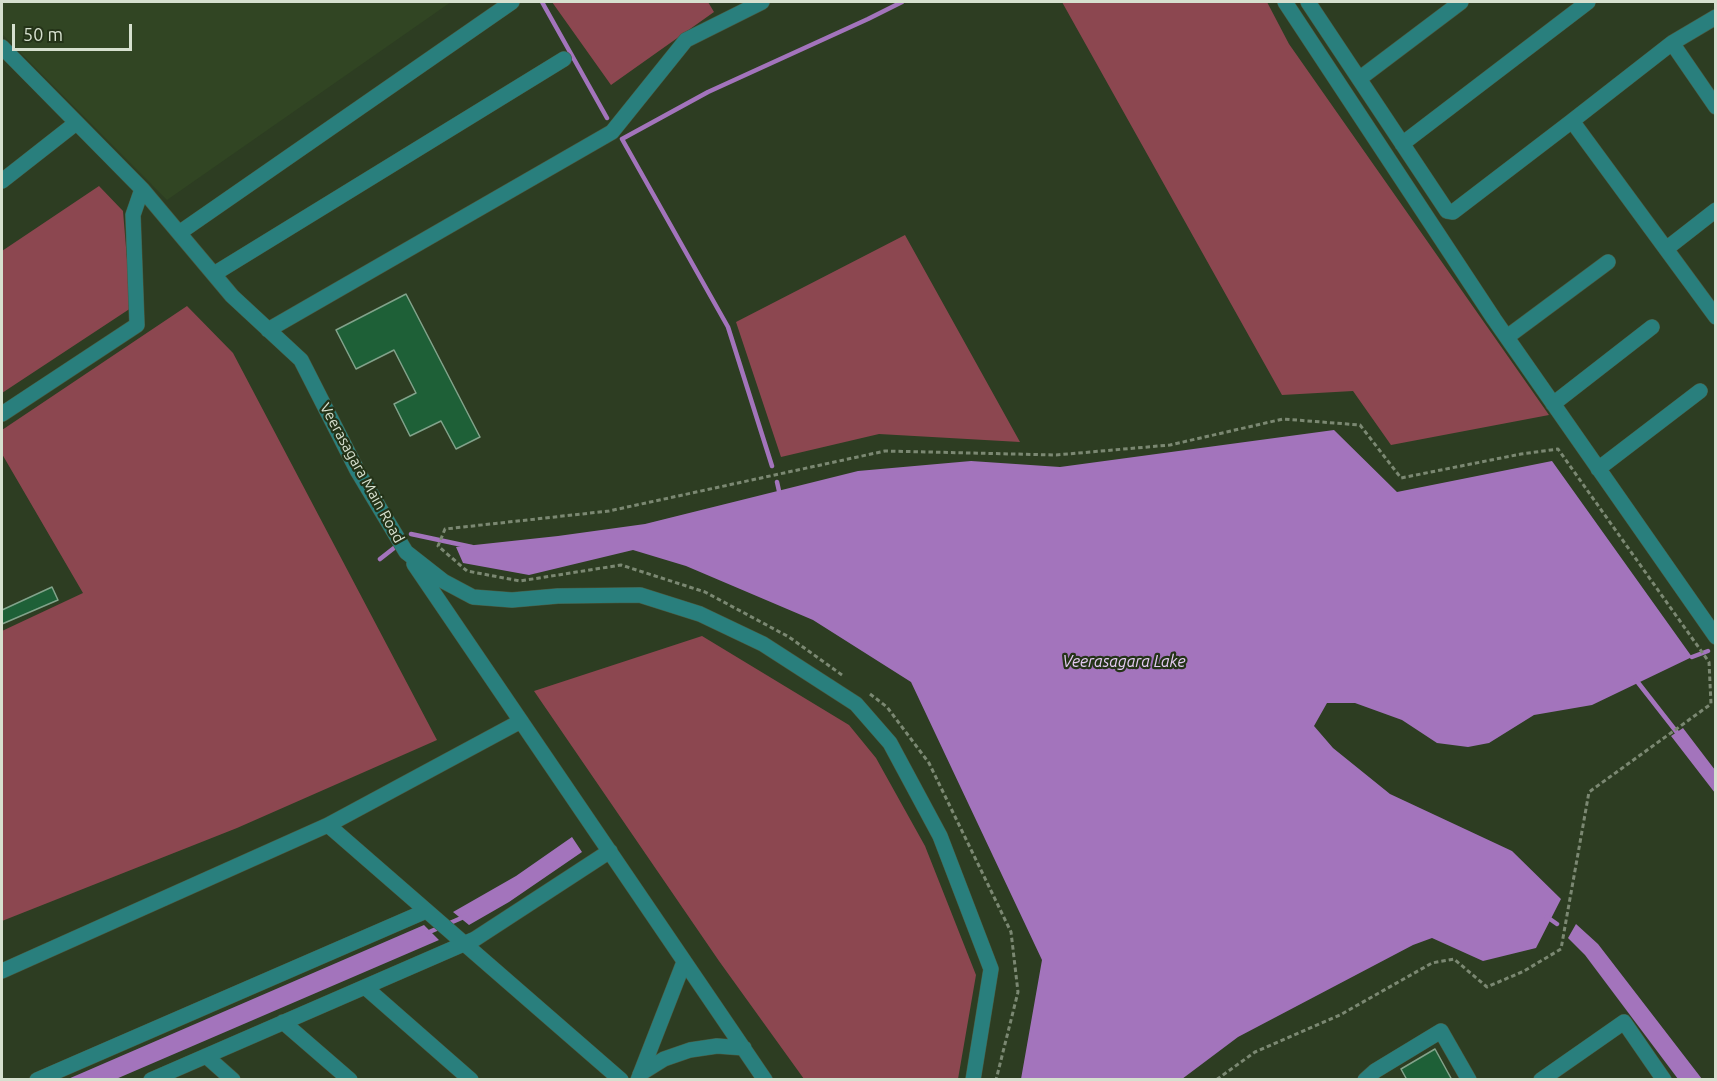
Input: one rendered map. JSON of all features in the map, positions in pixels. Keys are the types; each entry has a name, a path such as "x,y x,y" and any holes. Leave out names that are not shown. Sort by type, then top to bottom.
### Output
{"street":[{"path":"179,233 512,2"},
{"path":"268,330 612,132 686,40 762,2"},
{"path":"1308,2 1447,212 1450,213 1672,43 1716,17"},
{"path":"1359,79 1461,2"},
{"path":"1402,144 1588,2"},
{"path":"1290,4 1507,337 1713,629"},
{"path":"1672,43 1716,106"},
{"name":"Veerasagara Main Road","path":"2,47 142,189 232,296 301,360 358,472 406,552 443,581 473,597 512,600 558,596 640,595 700,614 763,644 856,705 890,743 940,836 991,969 973,1080"},
{"path":"214,274 564,58"},
{"path":"1572,121 1716,317"},
{"path":"2,181 76,123"},
{"path":"2,414 137,325 133,215 142,189"},
{"path":"1666,249 1716,210"},
{"path":"1507,337 1608,262"},
{"path":"1553,404 1652,327"},
{"path":"1598,469 1700,391"},
{"path":"406,552 765,1080"},
{"path":"2,971 327,825 521,721"},
{"path":"327,825 621,1080"},
{"path":"151,1080 464,943 484,933 610,851"},
{"path":"37,1080 431,915"},
{"path":"639,1077 684,962"},
{"path":"365,987 471,1080"},
{"path":"283,1022 350,1080"},
{"path":"1543,1079 1624,1022 1664,1080"},
{"path":"1365,1080 1375,1071 1441,1031 1469,1080"},
{"path":"639,1077 663,1059 690,1050 717,1046 744,1048"},
{"path":"206,1056 233,1080"}],"path":[{"path":"848,679 789,637 705,592 621,565 520,581 467,571 438,546 445,530 609,511 885,451 1056,455 1170,445 1283,419 1360,425 1401,478 1521,454 1558,449 1708,660 1711,704 1588,792 1561,949 1524,971 1487,987 1454,959 1432,963 1340,1015 1255,1053 1216,1080"},
{"path":"1708,660 1716,657"},
{"path":"867,693 887,707 929,763 1011,932 1018,992 996,1080"}],"shaded area":[{"path":"2,2 451,2 167,200 2,34"},
{"path":"552,2 708,2 714,12 611,85"},
{"path":"1062,2 1267,2 1289,44 1549,415 1391,445 1353,391 1282,395"},
{"path":"99,186 123,211 131,308 2,393 2,251"},
{"path":"905,235 1020,442 879,434 781,457 736,322"},
{"path":"187,306 233,353 437,740 237,828 2,921 2,631 83,593 2,454 2,430"},
{"path":"702,636 849,725 876,758 925,846 976,975 958,1079 804,1079 719,961 534,691"}],"water":[{"name":"Veerasagara Lake","path":"1334,430 1397,492 1552,461 1692,657 1592,705 1534,715 1489,743 1468,747 1437,743 1402,720 1355,703 1327,703 1314,726 1333,748 1390,794 1512,851 1561,899 1536,948 1483,961 1432,938 1413,945 1238,1037 1182,1079 1021,1079 1042,960 911,682 813,620 686,566 633,550 529,575 463,563 456,547 645,524 858,471 971,461 1060,467"},
{"path":"1683,728 1715,770 1715,793 1671,736"},
{"path":"572,837 582,852 509,902 469,925 453,912 516,876"},
{"path":"1576,924 1598,944 1702,1079 1678,1079 1585,955 1568,938"},
{"path":"424,925 439,940 116,1079 68,1079"}],"building":[{"path":"406,294 480,437 456,449 441,421 410,436 394,404 416,393 394,350 356,369 336,330"},
{"path":"52,587 58,600 2,624 2,610"},
{"path":"1435,1049 1452,1080 1407,1080 1401,1069"}],"waterway":[{"path":"542,2 607,118"},
{"path":"772,466 728,327 622,139 708,92 902,2"},
{"path":"777,482 779,491"},
{"path":"411,534 472,547"},
{"path":"380,559 394,548"},
{"path":"1692,657 1708,651"},
{"path":"1636,680 1679,735"},
{"path":"427,933 466,916"},
{"path":"1547,917 1557,924"}]}
